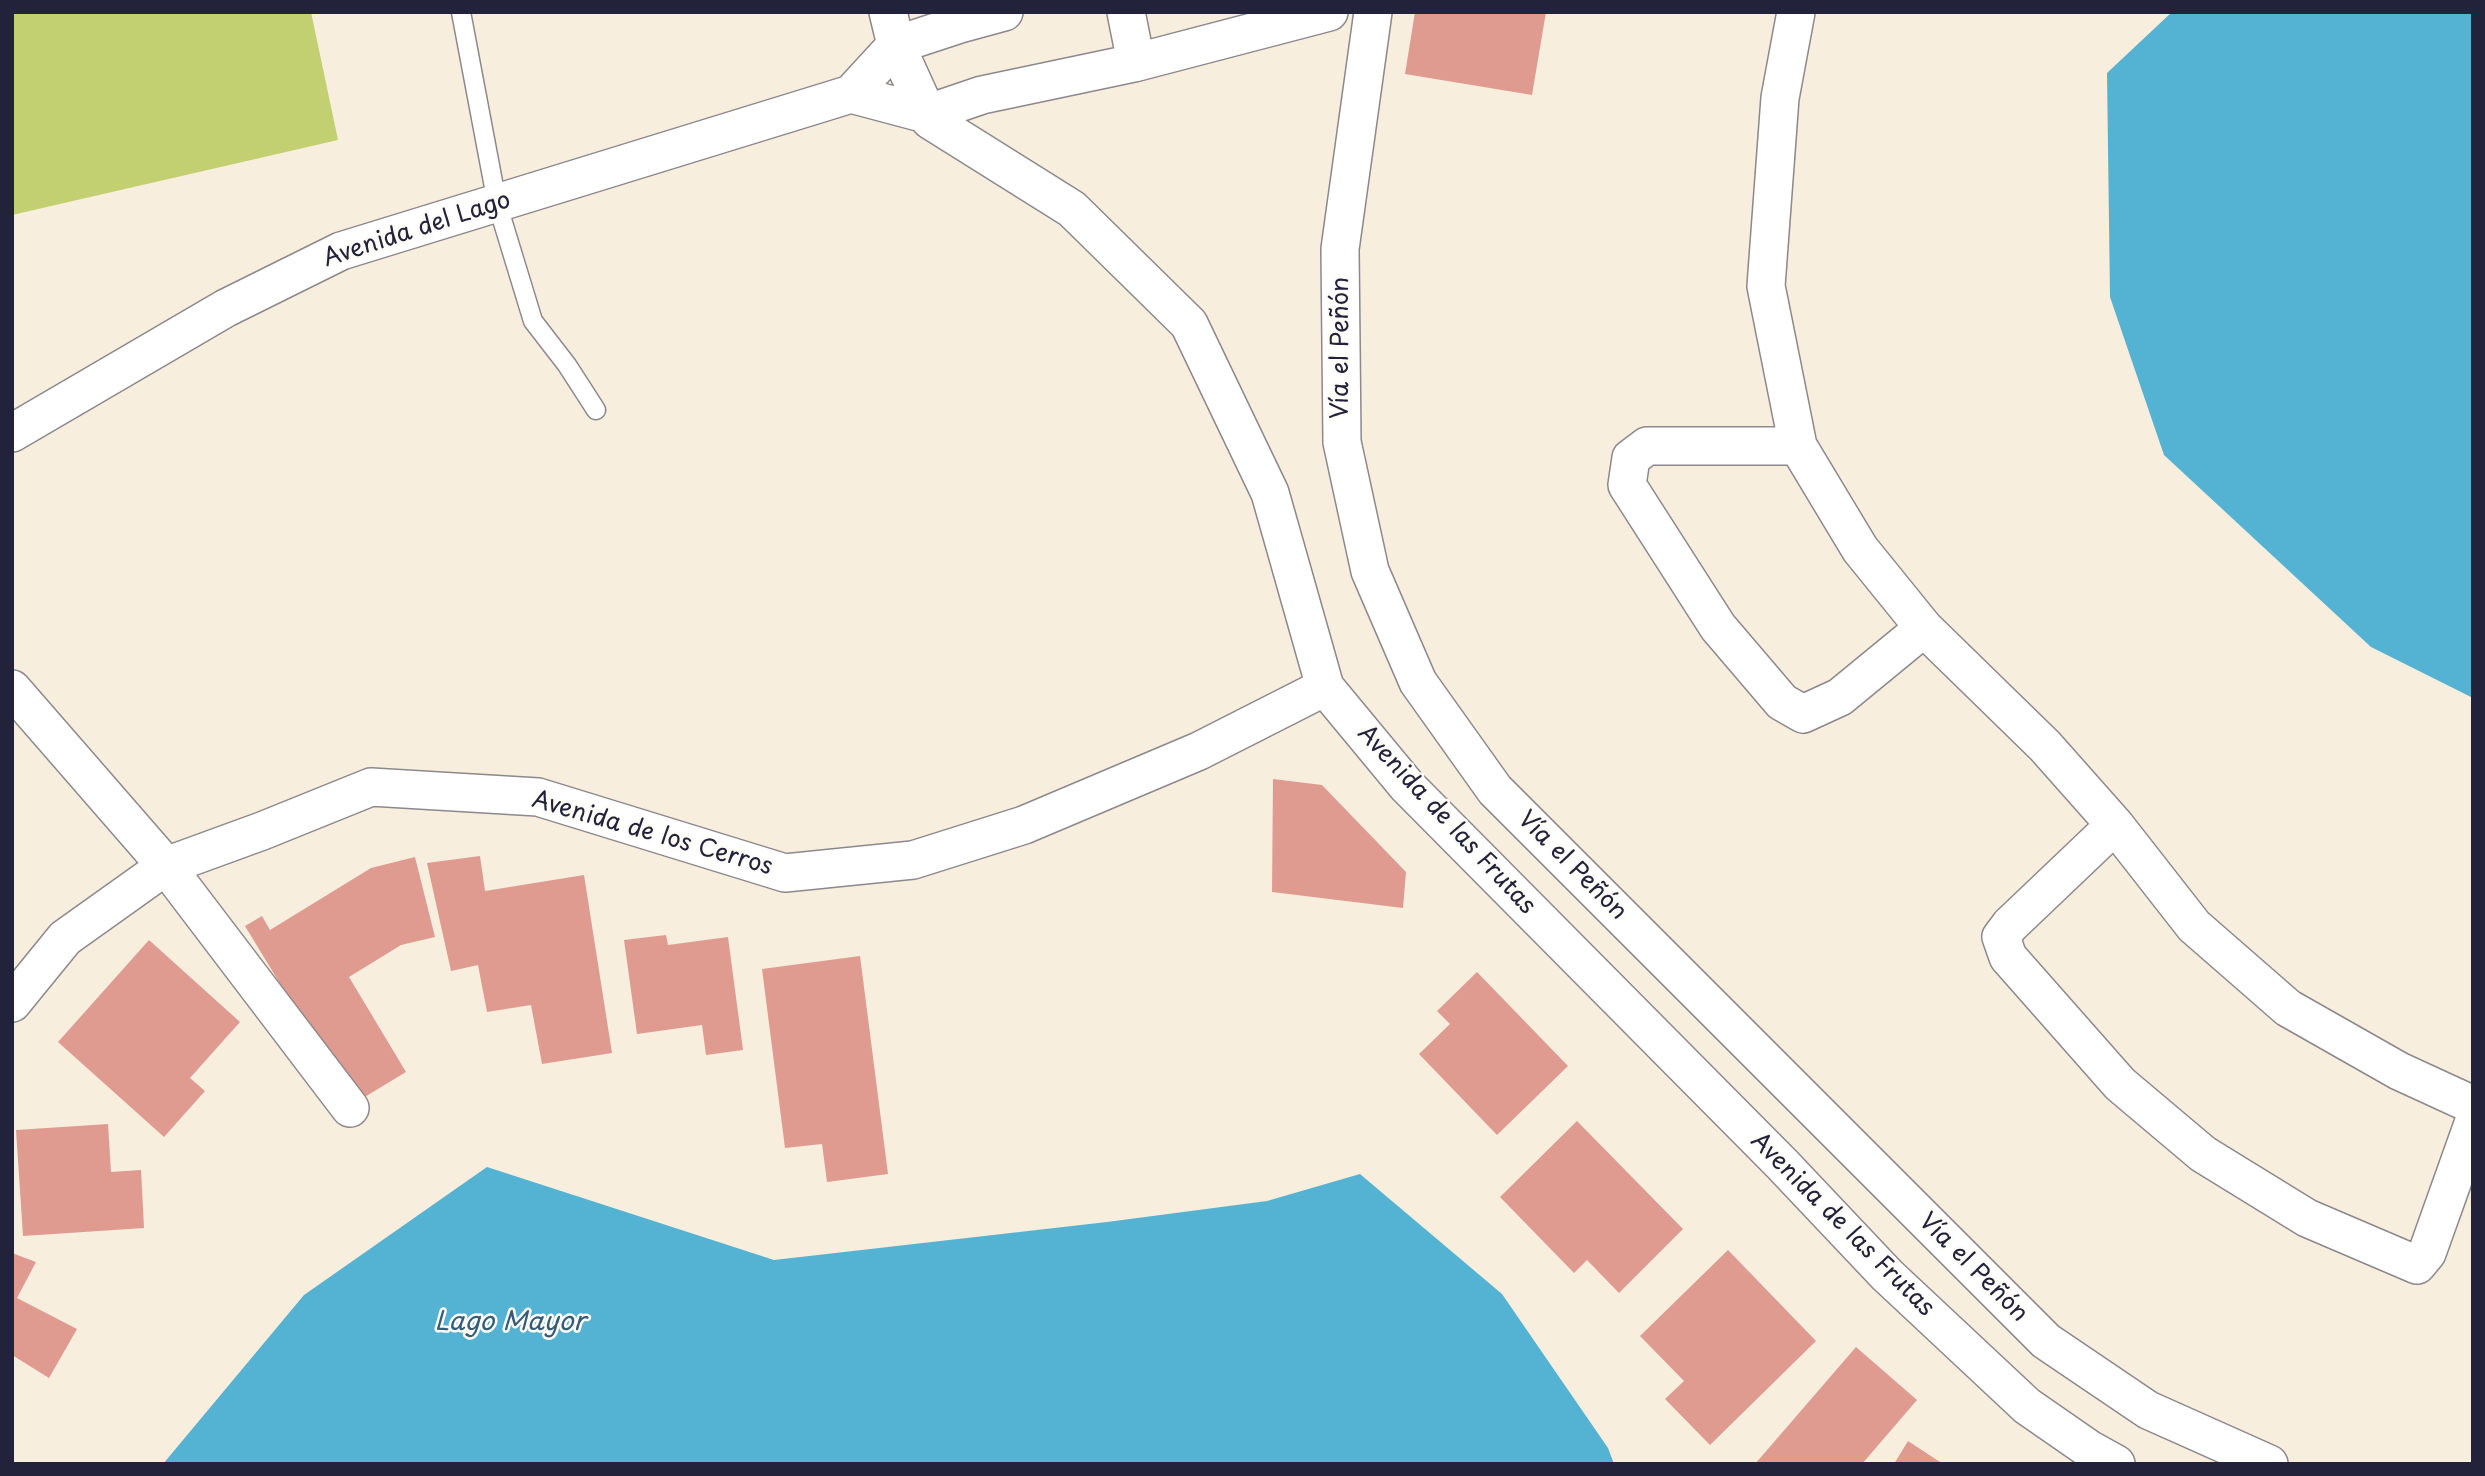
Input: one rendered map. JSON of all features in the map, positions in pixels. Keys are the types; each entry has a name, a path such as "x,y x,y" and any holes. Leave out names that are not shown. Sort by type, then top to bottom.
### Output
{"street":[{"path":"1004,12 960,24 892,29 851,94 926,114 982,95 1136,62 1329,12"},
{"path":"1126,12 1136,62"},
{"name":"Vía el Peñón","path":"1373,12 1340,250 1342,442 1370,571 1418,682 1495,790 2046,1341 2148,1410 2269,1464"},
{"path":"1796,12 1780,98 1766,286 1798,446 1860,549 1924,628 2045,746 2115,825 2194,926 2288,1008 2399,1071 2473,1105"},
{"name":"Avenida de las Frutas","path":"892,29 930,120 1072,209 1189,324 1270,493 1325,687 1407,786 1782,1164 1887,1275 2027,1406 2089,1449 2116,1464"},
{"name":"Avenida del Lago","path":"12,433 226,307 341,251 851,94"},
{"path":"1798,446 1647,446 1630,458 1627,485 1718,626 1782,702 1803,714 1840,697 1924,628"},
{"name":"Avenida de los Cerros","path":"12,1003 65,938 166,866 371,787 538,797 785,873 914,860 1024,825 1199,751 1325,687"},
{"path":"12,689 166,866 351,1108"},
{"path":"2115,825 2010,925 2001,937 2008,957 2120,1084 2203,1154 2308,1218 2417,1265 2427,1254 2473,1124"}],"lane":[{"path":"461,12 498,203 533,321 567,365 596,410"}],"green space":[{"path":"12,12 311,12 338,140 12,215"}],"water":[{"path":"2172,12 2473,12 2473,698 2371,647 2164,455 2110,297 2107,73"},
{"name":"Lago Mayor","path":"487,1167 774,1260 1267,1201 1360,1174 1502,1294 1608,1448 1614,1464 163,1464 304,1295"}],"building":[{"path":"1415,12 1546,12 1532,95 1405,74"},
{"path":"1273,779 1322,785 1406,872 1403,908 1272,892"},
{"path":"480,856 485,891 584,875 612,1053 542,1064 531,1005 487,1012 478,965 451,971 427,863"},
{"path":"415,857 435,937 401,945 349,977 406,1072 353,1104 245,926 262,916 270,930 371,868"},
{"path":"666,935 668,945 728,937 743,1050 706,1055 702,1025 637,1034 624,940"},
{"path":"149,940 240,1022 190,1078 205,1091 164,1137 58,1042"},
{"path":"860,956 888,1174 827,1182 822,1144 785,1148 762,969"},
{"path":"1477,972 1568,1066 1497,1135 1419,1054 1450,1024 1437,1011"},
{"path":"1577,1121 1683,1229 1619,1293 1587,1260 1574,1273 1500,1197"},
{"path":"108,1124 111,1172 141,1170 144,1228 23,1236 16,1130"},
{"path":"1728,1250 1816,1341 1710,1445 1665,1399 1684,1381 1640,1336"},
{"path":"12,1253 36,1262 17,1298 77,1329 49,1378 12,1355"},
{"path":"1856,1347 1917,1400 1862,1464 1755,1464"},
{"path":"1908,1441 1943,1464 1894,1464"}]}
